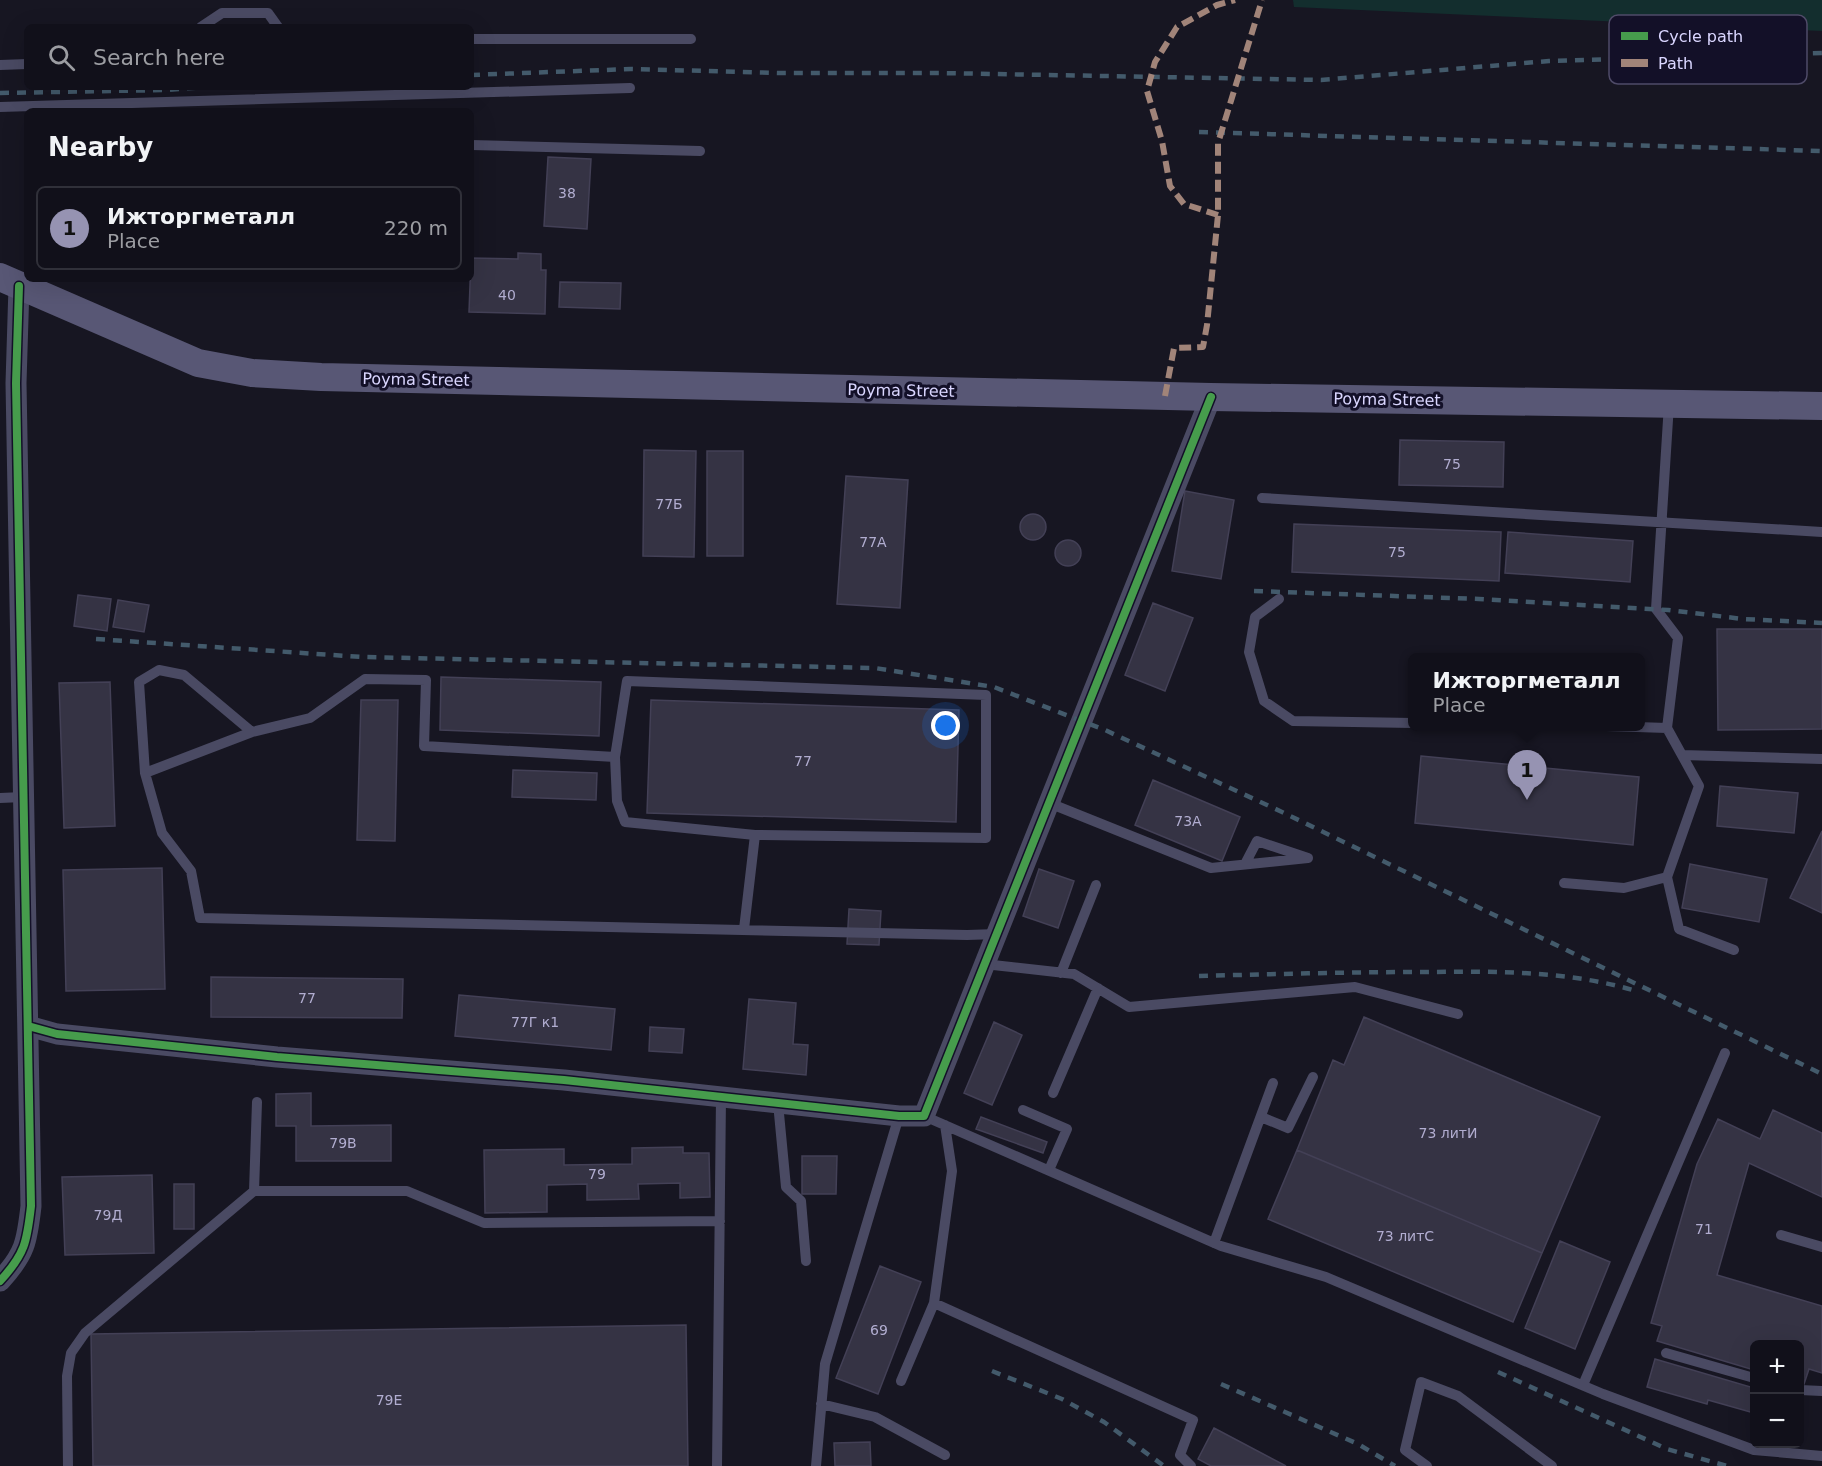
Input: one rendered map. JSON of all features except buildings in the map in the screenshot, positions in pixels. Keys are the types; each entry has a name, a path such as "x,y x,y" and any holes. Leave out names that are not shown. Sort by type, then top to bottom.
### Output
{"main road":[{"name":"Poyma Street","path":"10,281 198,363 252,373 357,378 1211,397 1822,406"}],"street":[{"path":"0,1281 17,1262 27,1238 31,1206 16,383 10,281"},
{"path":"28,1026 57,1034 219,1051 564,1080 899,1116 924,1116 1211,397"}],"lane":[{"path":"206,24 222,13 268,13 276,24"},
{"path":"474,39 691,39"},
{"path":"0,65 24,64"},
{"path":"0,107 127,107 630,88"},
{"path":"474,145 700,151"},
{"path":"1670,404 1656,609 1677,638 1667,728 1699,786 1667,876 1679,929 1734,950"},
{"path":"1262,498 1822,532"},
{"path":"1279,600 1255,618 1250,652 1264,701 1293,721 1408,723"},
{"path":"252,732 183,675 159,670 139,682 145,773 162,833 191,871 200,918 997,934"},
{"path":"145,773 252,732 310,718 365,679 426,680 424,746 615,757"},
{"path":"627,681 986,695 986,838 755,835 626,822 617,801 615,757 627,681"},
{"path":"1645,727 1667,728"},
{"path":"1682,755 1822,759"},
{"path":"0,798 23,797"},
{"path":"1049,802 1211,868 1308,858 1257,841 1245,864"},
{"path":"744,929 755,835"},
{"path":"1564,883 1624,888 1667,876"},
{"path":"1060,972 1096,885"},
{"path":"984,964 1074,974 1129,1007 1355,987 1458,1014"},
{"path":"1053,1092 1098,988"},
{"path":"1583,1385 1725,1053"},
{"path":"1261,1117 1288,1128 1313,1077"},
{"path":"1214,1243 1273,1083"},
{"path":"717,1466 721,1097"},
{"path":"254,1191 257,1102"},
{"path":"778,1103 786,1187 801,1202 806,1261"},
{"path":"1023,1110 1067,1129 1049,1170"},
{"path":"816,1466 825,1364 899,1116"},
{"path":"924,1116 1214,1243 1326,1277 1583,1385 1754,1450 1822,1456"},
{"path":"902,1381 934,1303 952,1171 945,1125"},
{"path":"68,1466 67,1376 71,1353 85,1333 254,1191 407,1191 483,1222 720,1221"},
{"path":"1781,1235 1822,1247"},
{"path":"934,1303 1193,1420 1180,1455 1191,1466"},
{"path":"1666,1353 1750,1377"},
{"path":"1427,1466 1406,1450 1421,1382 1458,1396 1552,1466"},
{"path":"1804,1390 1822,1391"},
{"path":"821,1404 875,1417 945,1455"}],"green space":[{"path":"1293,0 1822,0 1822,31 1807,30 1807,15 1609,15 1609,21 1294,7"}],"railway":[{"path":"1807,53 1822,53"},
{"path":"474,75 631,69 1321,80 1549,61 1609,59"},
{"path":"0,93 166,90"},
{"path":"1199,132 1822,151"},
{"path":"1254,591 1479,599 1668,610 1743,619 1822,623"},
{"path":"96,639 362,657 875,668 994,687 1105,730 1282,812 1822,1074"},
{"path":"1199,976 1506,972 1583,979 1633,990"},
{"path":"992,1371 1062,1399 1104,1422 1164,1466"},
{"path":"1498,1372 1667,1449 1727,1466"},
{"path":"1221,1384 1358,1444 1395,1466"}],"marked path":[{"path":"1218,215 1184,204 1170,186 1162,141 1147,91 1155,62 1177,27 1217,5 1235,0"},
{"path":"1165,396 1174,348 1203,347 1218,215 1218,143 1262,0"}],"cycle path":[{"path":"0,1281 20,1255 28,1229 31,1206 16,383 19,286"},
{"path":"28,1026 57,1034 277,1057 564,1080 899,1116 924,1116 1211,397"}],"place":[{"name":"Ижторгметалл","path":"1527,800"}]}
